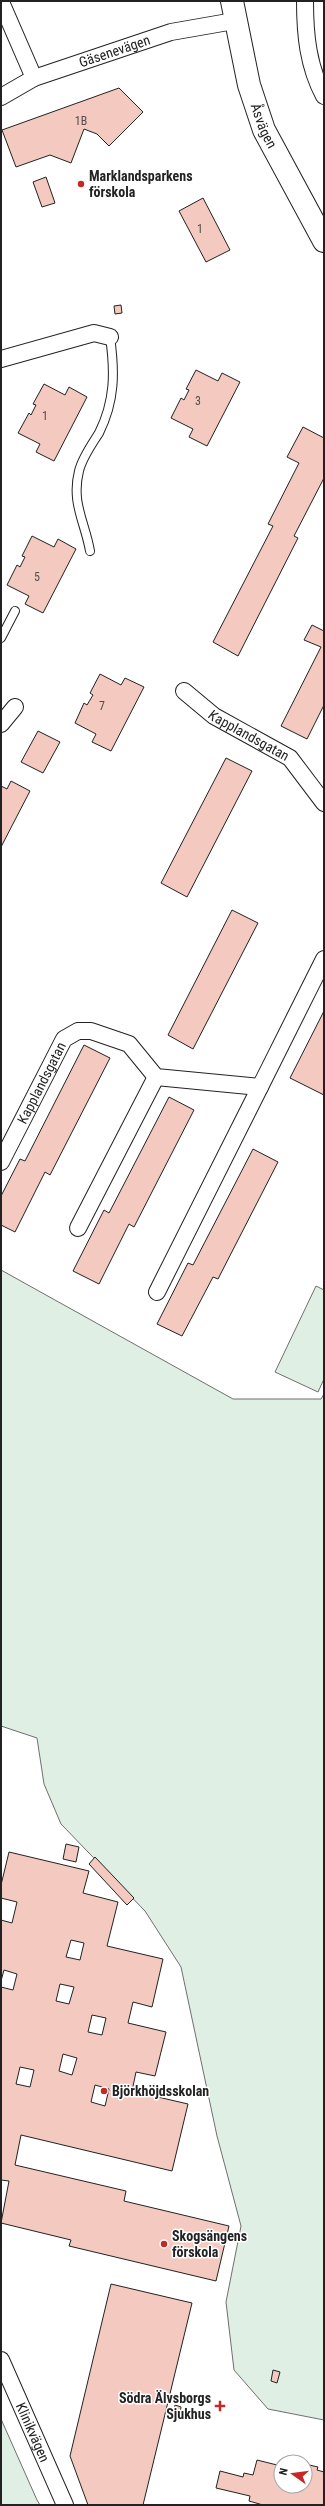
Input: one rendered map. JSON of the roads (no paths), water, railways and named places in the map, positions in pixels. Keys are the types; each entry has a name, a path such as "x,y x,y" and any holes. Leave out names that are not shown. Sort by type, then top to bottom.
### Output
{"street":[{"path":"305,1 304,34 310,64 324,96"},
{"path":"1,2 34,78"},
{"name":"Gäsenevägen","path":"1,97 34,78 233,11"},
{"name":"Åsvägen","path":"233,11 249,85 264,130 324,241"},
{"path":"1,359 94,333 110,337"},
{"name":"Kapplandsgatan","path":"184,691 214,716 290,758 324,802"},
{"path":"1,724 15,707"},
{"path":"157,1292 324,959"},
{"name":"Kapplandsgatan","path":"1,1162 64,1039 78,1031 91,1031 129,1044 156,1077"},
{"path":"78,1228 156,1077 260,1087"},
{"name":"Klinikvägen","path":"1,2360 64,2505"}],"lane":[{"path":"90,552 78,513 76,491 79,470 100,430 111,399 115,369 110,337"},
{"path":"1,638 14,610"}],"place":[{"name":"Marklandsparkens förskola","path":"81,184"},
{"name":"Björkhöjdsskolan","path":"104,2091"},
{"name":"Skogsängens förskola","path":"164,2244"},
{"name":"Södra Älvsborgs Sjukhus","path":"220,2406"}]}
